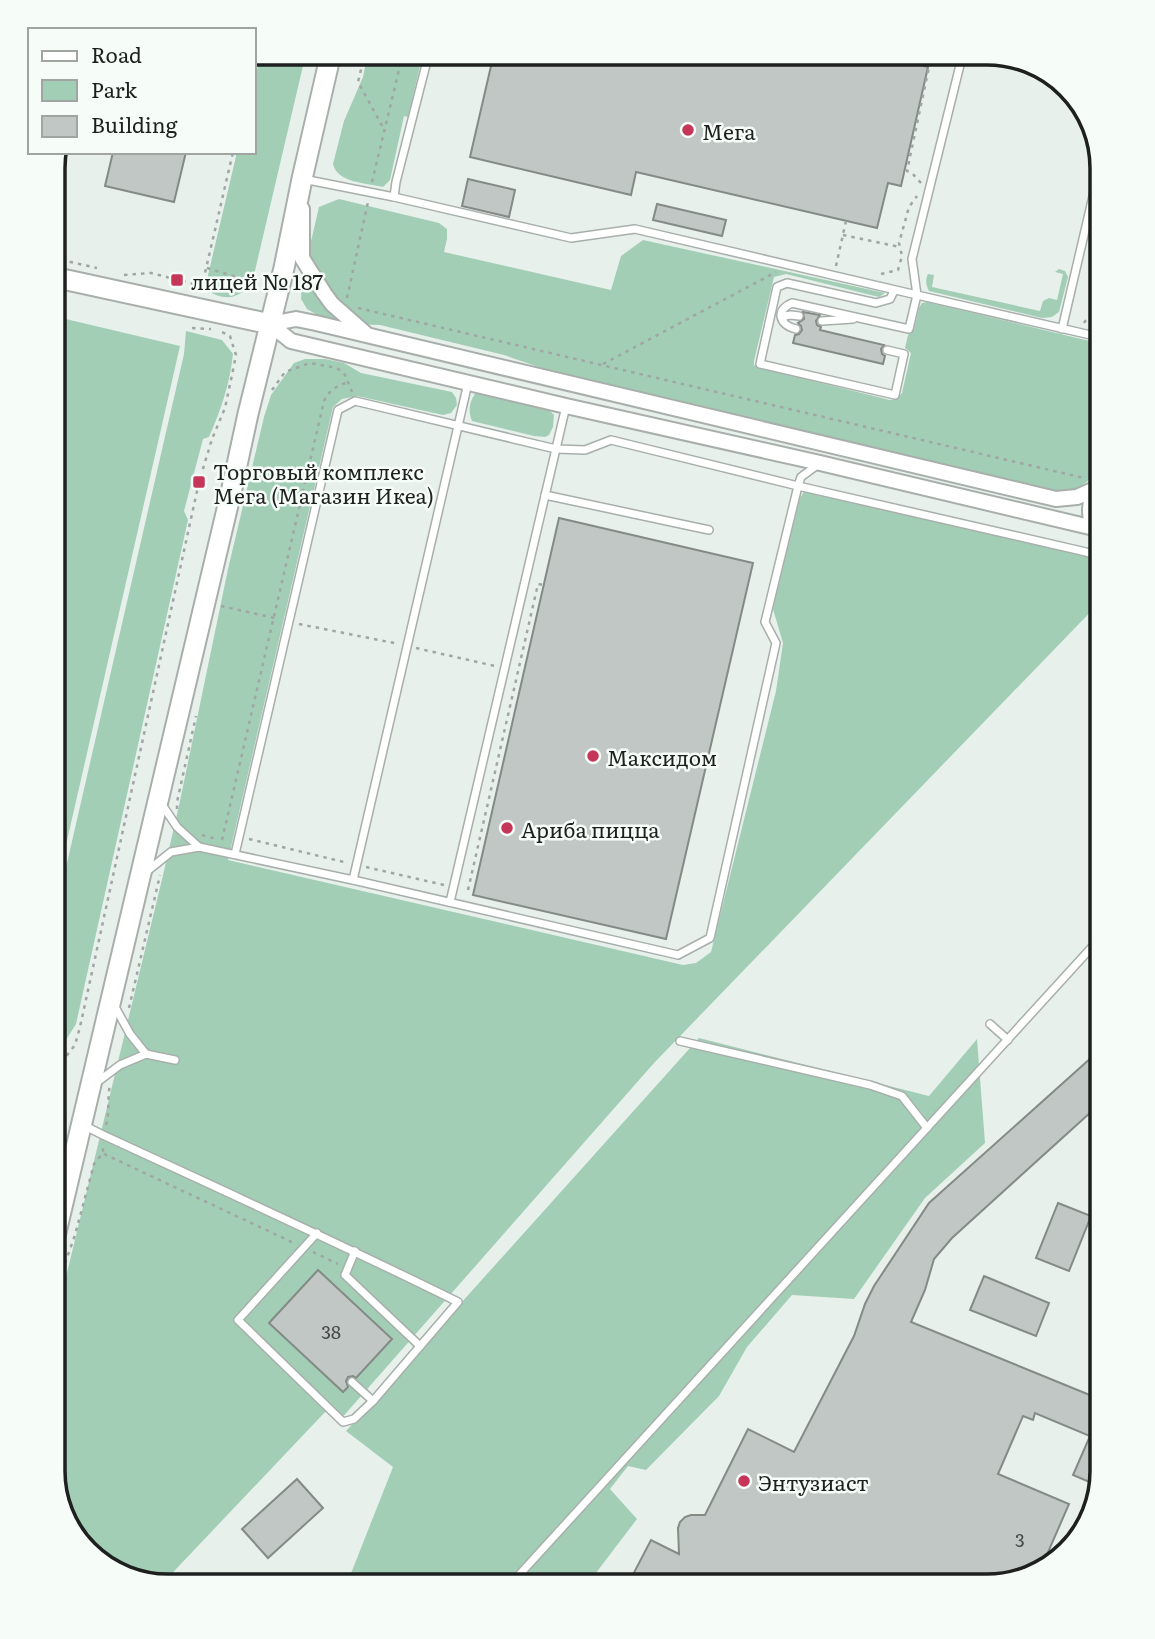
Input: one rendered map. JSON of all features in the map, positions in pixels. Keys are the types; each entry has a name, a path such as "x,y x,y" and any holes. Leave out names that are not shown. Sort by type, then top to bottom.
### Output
{"main road":[{"path":"65,1191 284,268 328,65"},
{"path":"65,280 270,324"}],"street":[{"path":"302,179 302,258 332,304 369,336"},
{"path":"270,324 296,319 1056,499 1077,498 1090,486"},
{"path":"270,324 291,341 820,463 1090,531"}],"lane":[{"path":"394,197 426,65"},
{"path":"796,329 787,327 782,322 782,310 792,303 909,329 917,295 912,259 960,65"},
{"path":"302,179 394,197 571,238 635,229 1090,334"},
{"path":"1062,329 1090,209"},
{"path":"887,350 904,354 895,395 760,364 777,287 787,283 876,303 890,299 894,291"},
{"path":"782,322 784,316 799,316"},
{"path":"822,321 861,318"},
{"path":"354,880 468,383"},
{"path":"235,854 338,410 355,401 556,449 585,450 611,440 1090,554"},
{"path":"450,902 566,406"},
{"path":"140,877 172,852 199,847 678,955 710,938 776,643 765,622 797,486 801,477 820,463"},
{"path":"545,495 709,530"},
{"path":"158,799 177,827 199,847"},
{"path":"520,1574 1090,949"},
{"path":"111,999 130,1034 146,1054"},
{"path":"990,1024 1008,1040"},
{"path":"680,1041 870,1085 902,1096 928,1128"},
{"path":"90,1088 120,1065 146,1054 175,1060"},
{"path":"81,1125 317,1233 458,1303 373,1401 354,1419 343,1422 238,1320 317,1233"},
{"path":"355,1251 345,1275 420,1346"},
{"path":"352,1382 373,1401"}],"path":[{"path":"362,65 358,82 385,131"},
{"path":"346,305 400,65"},
{"path":"921,182 906,171 929,65"},
{"path":"125,275 151,273 202,286 233,154"},
{"path":"881,274 898,270 902,256 899,243 909,207 918,194"},
{"path":"834,276 846,221"},
{"path":"843,235 900,247"},
{"path":"65,261 101,269"},
{"path":"601,365 788,265"},
{"path":"207,268 249,281"},
{"path":"359,308 1090,481"},
{"path":"1078,332 1090,318"},
{"path":"65,1058 75,1045 80,1027 199,482 225,408 236,355 230,336 216,329 192,328"},
{"path":"271,391 285,372 310,363 337,368 345,375 355,401"},
{"path":"194,831 222,840 324,401 327,393 348,382"},
{"path":"468,890 535,596 538,584 544,585"},
{"path":"218,605 505,669"},
{"path":"177,827 177,802 197,712"},
{"path":"249,839 349,863"},
{"path":"130,1034 128,1012 161,872 172,852"},
{"path":"366,867 447,886"},
{"path":"65,1263 94,1164 103,1153 103,1135 109,1115 107,1099 111,1082 120,1065"},
{"path":"103,1153 348,1269"}],"green space":[{"path":"258,65 303,65 254,275 240,294 219,296 205,288 237,154 256,154"},
{"path":"366,65 420,65 408,117 404,116 390,180 383,187 346,179 333,164 344,121"},
{"path":"339,199 439,223 447,229 444,252 611,290 621,256 643,240 885,293 879,297 786,274 774,277 754,365 890,400 897,399 902,393 911,353 905,348 922,303 1090,341 1090,478 1073,490 1060,492 565,376 504,355 380,325 328,321 307,309 301,299 302,280 319,207"},
{"path":"1059,269 1065,271 1068,277 1059,312 1052,317 1042,318 929,291 926,282 928,274 934,275 932,287 1040,311 1043,301 1049,298 1057,300 1063,274 1055,272"},
{"path":"65,319 180,346 65,849"},
{"path":"186,331 222,340 233,354 224,396 209,437 203,439 184,511 188,520 76,1024 65,1041 65,872 184,354"},
{"path":"305,359 325,359 344,363 361,373 452,392 457,405 451,413 443,415 357,396 342,399 333,407 228,860 683,965 696,963 711,952 776,691 783,643 773,609 800,498 805,490 1090,556 1090,612 654,1063 340,1420 326,1411 171,1574 161,1574 141,1571 116,1561 105,1553 78,1523 68,1498 65,1472 65,1281 164,871 228,569 264,417 271,395 294,363"},
{"path":"481,393 549,410 554,415 549,435 534,436 472,421 471,400 475,394"},
{"path":"699,1038 929,1096 977,1039 985,1143 925,1198 854,1299 792,1295 747,1347 719,1396 646,1470 628,1466 610,1489 637,1519 595,1574 351,1574 393,1467 346,1431"}],"building":[{"name":"Мега","path":"491,65 928,67 901,186 888,183 877,228 636,172 631,195 470,157"},
{"path":"113,154 186,154 174,202 105,186"},
{"path":"468,179 515,190 509,217 462,206"},
{"path":"657,204 726,220 722,236 653,220"},
{"path":"803,312 820,315 816,321 821,327 820,330 884,345 881,349 885,356 883,364 793,343 795,335 802,330 798,323 804,319"},
{"path":"559,518 753,563 666,939 473,895"},
{"path":"1090,1059 1090,1113 952,1238 934,1259 925,1290 911,1322 1090,1395 1090,1436 1035,1413 1033,1420 1023,1416 998,1474 1069,1504 1047,1555 1014,1571 988,1574 633,1574 651,1540 679,1554 680,1522 691,1515 705,1515 748,1429 794,1452 854,1336 874,1286 929,1203"},
{"path":"1058,1203 1090,1216 1069,1271 1036,1258"},
{"path":"318,1270 392,1339 356,1378 348,1377 348,1387 343,1392 269,1323"},
{"path":"984,1276 1049,1303 1036,1336 970,1310"},
{"path":"1090,1436 1089,1482 1073,1475"},
{"path":"297,1479 323,1508 268,1558 242,1529"}],"place":[{"name":"Мега","path":"688,130"},
{"name":"лицей № 187","path":"177,280"},
{"name":"Торговый комплекс Мега (Магазин Икеа)","path":"199,482"},
{"name":"Максидом","path":"593,756"},
{"name":"Ариба пицца","path":"507,828"},
{"name":"Энтузиаст","path":"744,1481"}]}
